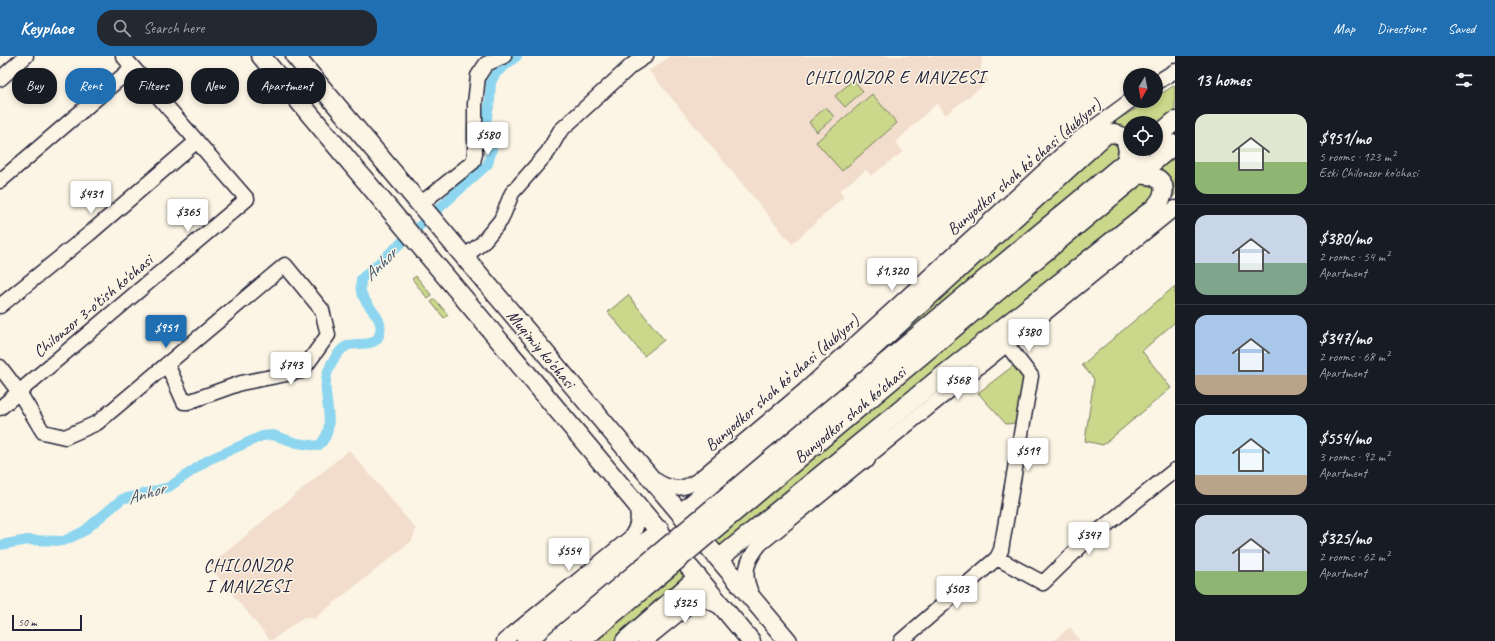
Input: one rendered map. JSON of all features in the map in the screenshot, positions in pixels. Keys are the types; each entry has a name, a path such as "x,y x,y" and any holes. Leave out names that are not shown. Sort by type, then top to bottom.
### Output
{"main road":[{"name":"Muqimiy ko'chasi","path":"261,56 660,530 751,641"},
{"name":"Muqimiy ko'chasi","path":"295,56 421,207 720,558 788,641"},
{"path":"1163,131 1175,121"},
{"path":"681,513 854,365 1106,134 1114,133 1125,138 1131,169 1150,175 1162,182 1164,186 1162,197 1154,208 862,452 720,558"},
{"name":"Bunyodkor shoh ko'chasi","path":"555,641 1004,275 1131,169 1175,144"},
{"name":"Bunyodkor shoh ko'chasi","path":"1131,169 1138,156"},
{"name":"Bunyodkor shoh ko'chasi","path":"581,641 1004,275"},
{"path":"526,641 660,530"},
{"path":"625,641 698,577"}],"street":[{"path":"0,79 26,56"},
{"name":"Chilonzor 3-o'tish ko'chasi","path":"123,56 132,68"},
{"path":"421,207 473,162 475,154 475,104 478,76 486,64 504,56"},
{"path":"464,257 482,242 501,220 512,193 548,152 560,131 632,65 646,56"},
{"path":"1163,79 1175,71"},
{"path":"0,181 124,75"},
{"name":"Chilonzor 3-o'tish ko'chasi","path":"19,392 248,199 164,104"},
{"name":"Bunyodkor shoh koʻchasi (dublyor)","path":"648,474 664,485 673,488 686,486 698,480 805,390 1081,137 1123,106"},
{"path":"0,306 83,239 197,141"},
{"path":"757,604 745,576 746,567 750,557 760,544 862,452 1007,345 1175,208"},
{"path":"0,367 19,392 43,432 65,437 97,423 285,265 322,310 328,335 302,371 241,383 184,402 168,364"},
{"path":"901,641 997,558 1004,541 1031,376 1007,345"},
{"path":"0,408 19,392"},
{"path":"997,558 1043,583 1085,542 1175,470"},
{"path":"504,641 630,538 636,528 638,519 637,507 632,498"},
{"path":"645,641 686,607 699,600 710,602 729,614"}],"shaded area":[{"path":"670,56 982,56 981,71 989,81 945,115 937,103 896,142 903,152 871,176 866,170 839,191 844,197 792,244 649,71"},
{"path":"349,450 416,529 412,541 314,619 304,617 271,641 209,566"},
{"path":"1070,627 1080,641 1053,641"}],"green space":[{"path":"853,80 863,91 845,107 835,96"},
{"path":"1175,85 1175,109 1163,119 1163,116 1124,116 1137,108 1163,108 1163,93"},
{"path":"872,94 897,123 842,171 816,142"},
{"path":"826,107 834,117 817,132 809,122"},
{"path":"1123,116 1123,127 1110,124"},
{"path":"1117,140 1121,152 1118,155 691,514 1107,141"},
{"path":"1175,154 1175,195 1172,198 1172,184 1168,176 1157,168"},
{"path":"1143,182 1154,184 1157,194 721,546 716,545 713,540"},
{"path":"416,276 432,296 428,299 412,279"},
{"path":"1175,286 1175,322 1142,351 1171,388 1103,445 1085,441 1094,379 1082,365"},
{"path":"628,295 664,340 644,356 608,312"},
{"path":"435,299 448,315 444,318 431,302"},
{"path":"1013,366 1024,375 1017,423 1006,424 978,393"},
{"path":"679,570 687,580 615,641 595,641"}],"waterway":[{"name":"Anhor","path":"0,545 28,540 63,541 84,531 122,499 169,487 208,460 262,436 273,435 297,443 318,446 325,438 328,430 329,421 326,381 331,364 339,352 349,345 372,342 376,340 380,332 377,316 363,296 361,290 361,279 488,164 492,149 485,127 490,101 491,82 496,73 517,56"}],"district":[{"name":"CHILONZOR E MAVZESI","path":"895,77"},
{"name":"CHILONZOR I MAVZESI","path":"248,575"}]}
